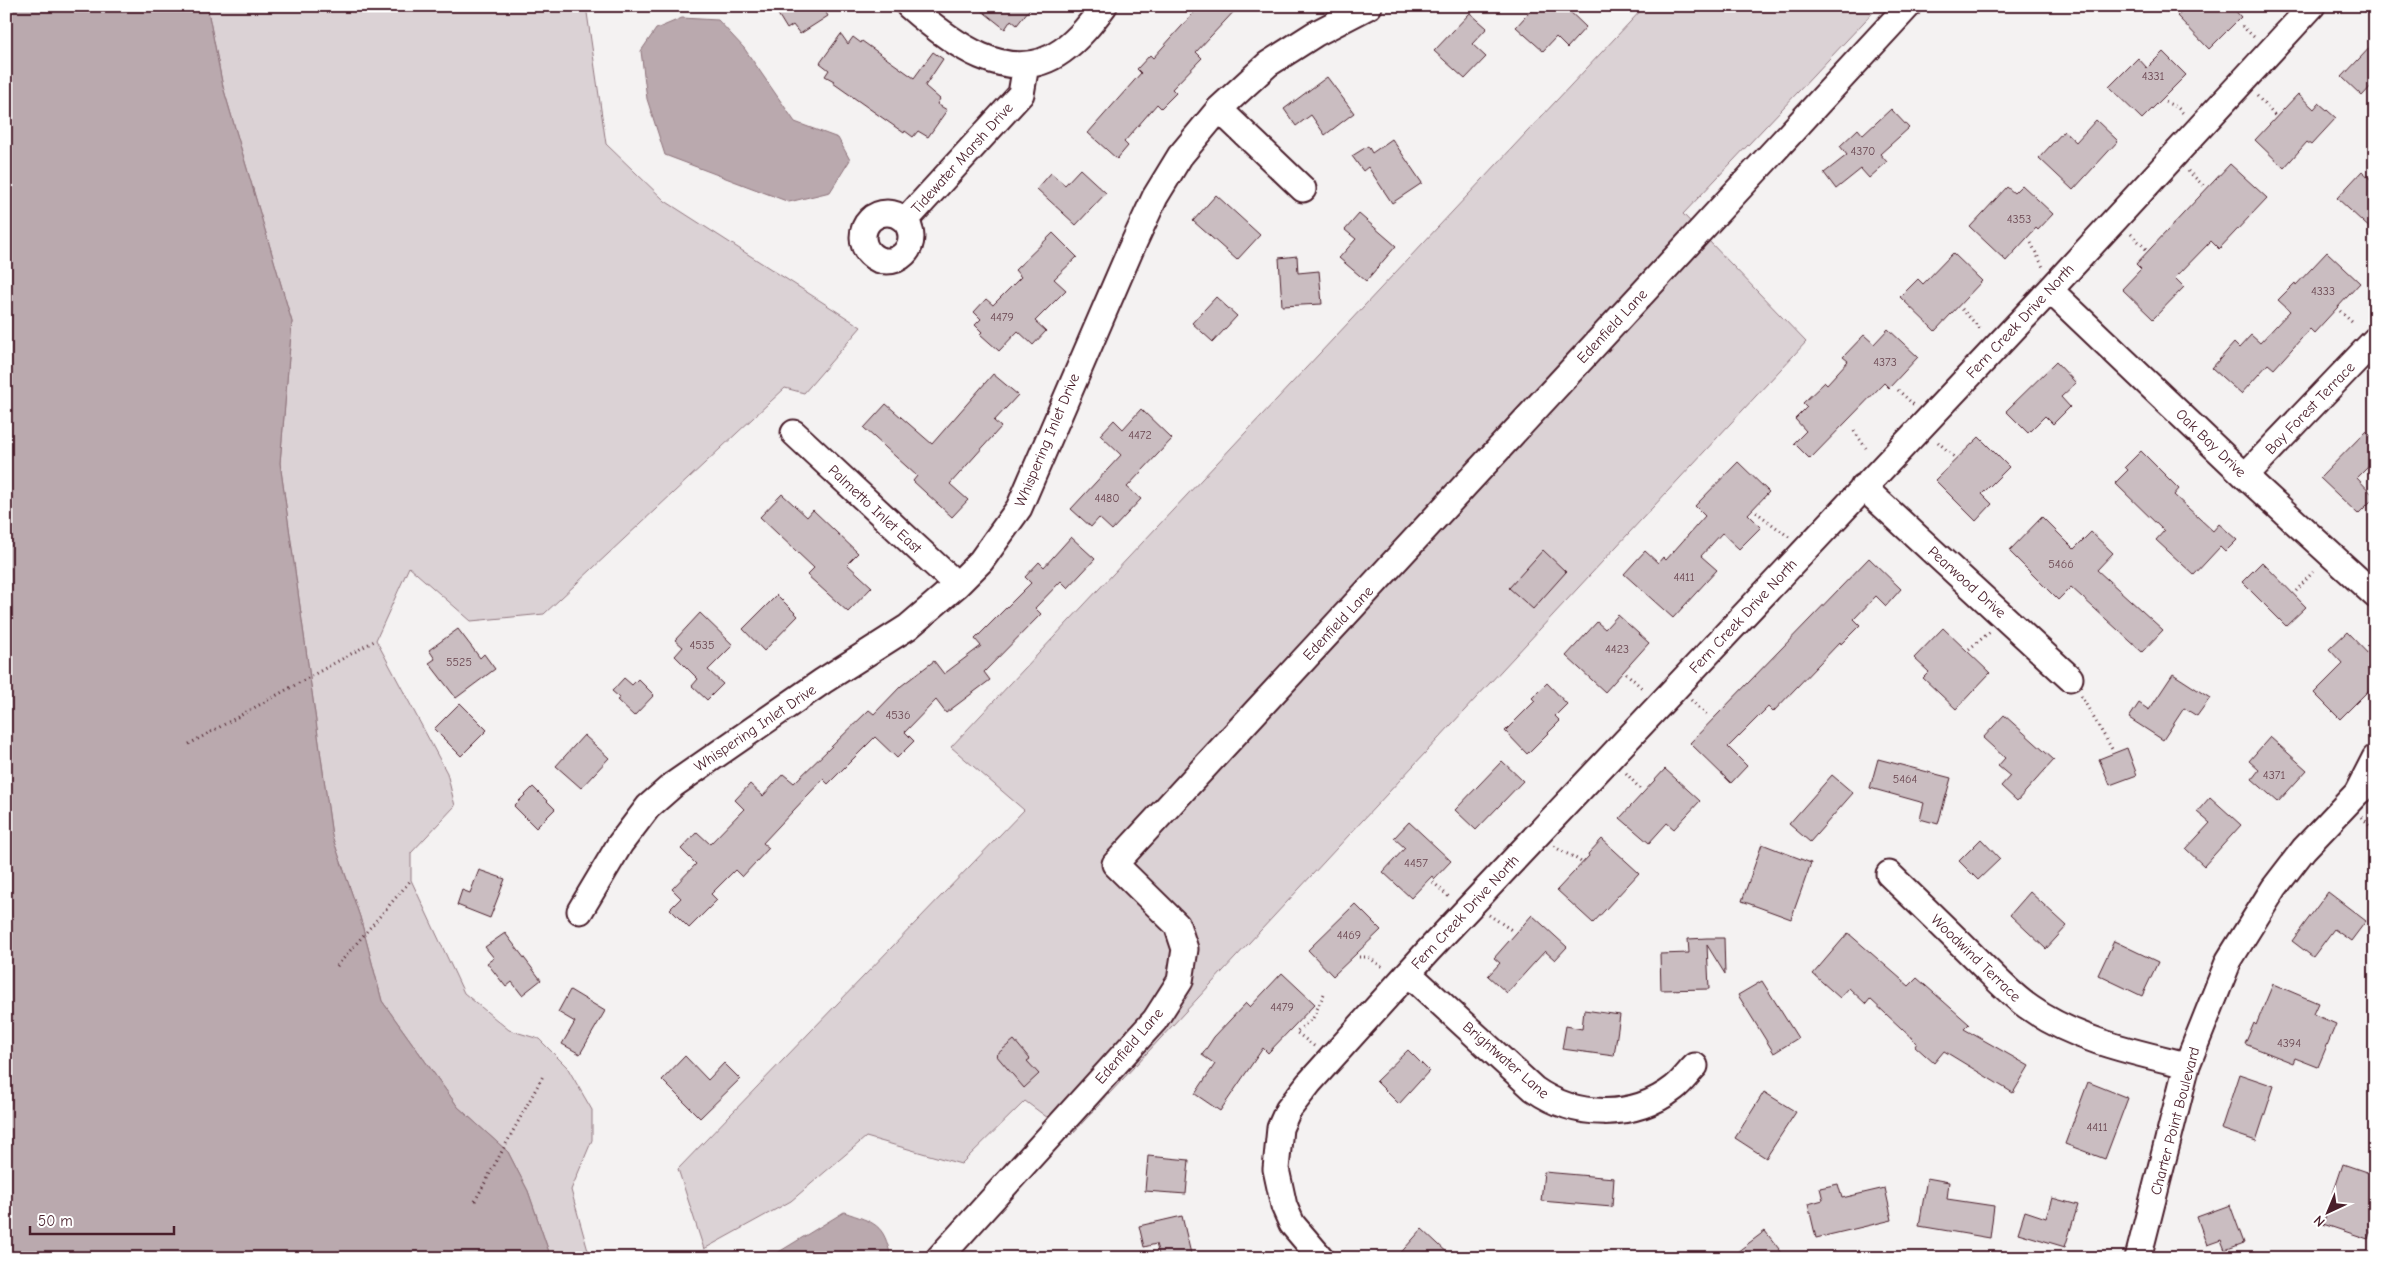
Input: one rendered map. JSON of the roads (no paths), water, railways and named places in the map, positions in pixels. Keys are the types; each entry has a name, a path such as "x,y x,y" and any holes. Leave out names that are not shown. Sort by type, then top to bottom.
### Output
{"street":[{"path":"909,6 932,27 970,51 995,61 1026,66 1039,63 1062,52 1084,32 1104,6"},
{"name":"Whispering Inlet Drive","path":"580,911 620,844 648,807 673,785 823,681 908,627 957,585 981,561 1019,508 1155,197 1180,156 1220,109 1268,64 1315,34 1369,6"},
{"name":"Edenfield Lane","path":"939,1258 1155,1020 1180,981 1185,949 1177,925 1115,864 1908,6"},
{"name":"Fern Creek Drive North","path":"1321,1258 1292,1224 1284,1206 1276,1169 1280,1128 1288,1110 1309,1083 1404,978 1996,345 2050,290 2312,6"},
{"name":"Tidewater Marsh Drive","path":"905,221 1020,94 1026,66"},
{"path":"1220,109 1303,189"},
{"name":"Oak Bay Drive","path":"2050,290 2245,476 2375,595"},
{"name":"Bay Forest Terrace","path":"2245,476 2375,340"},
{"name":"Palmetto Inlet East","path":"794,433 957,585"},
{"name":"Pearwood Drive","path":"1864,487 2070,678"},
{"name":"Charter Point Boulevard","path":"2138,1258 2187,1065 2229,960 2274,888 2304,849 2366,786 2375,758"},
{"name":"Woodwind Terrace","path":"1889,874 2030,1009 2060,1025 2095,1039 2140,1054 2187,1065"},
{"name":"Brightwater Lane","path":"1404,978 1534,1089 1549,1099 1568,1107 1598,1112 1632,1108 1650,1102 1674,1088 1695,1066"}]}
